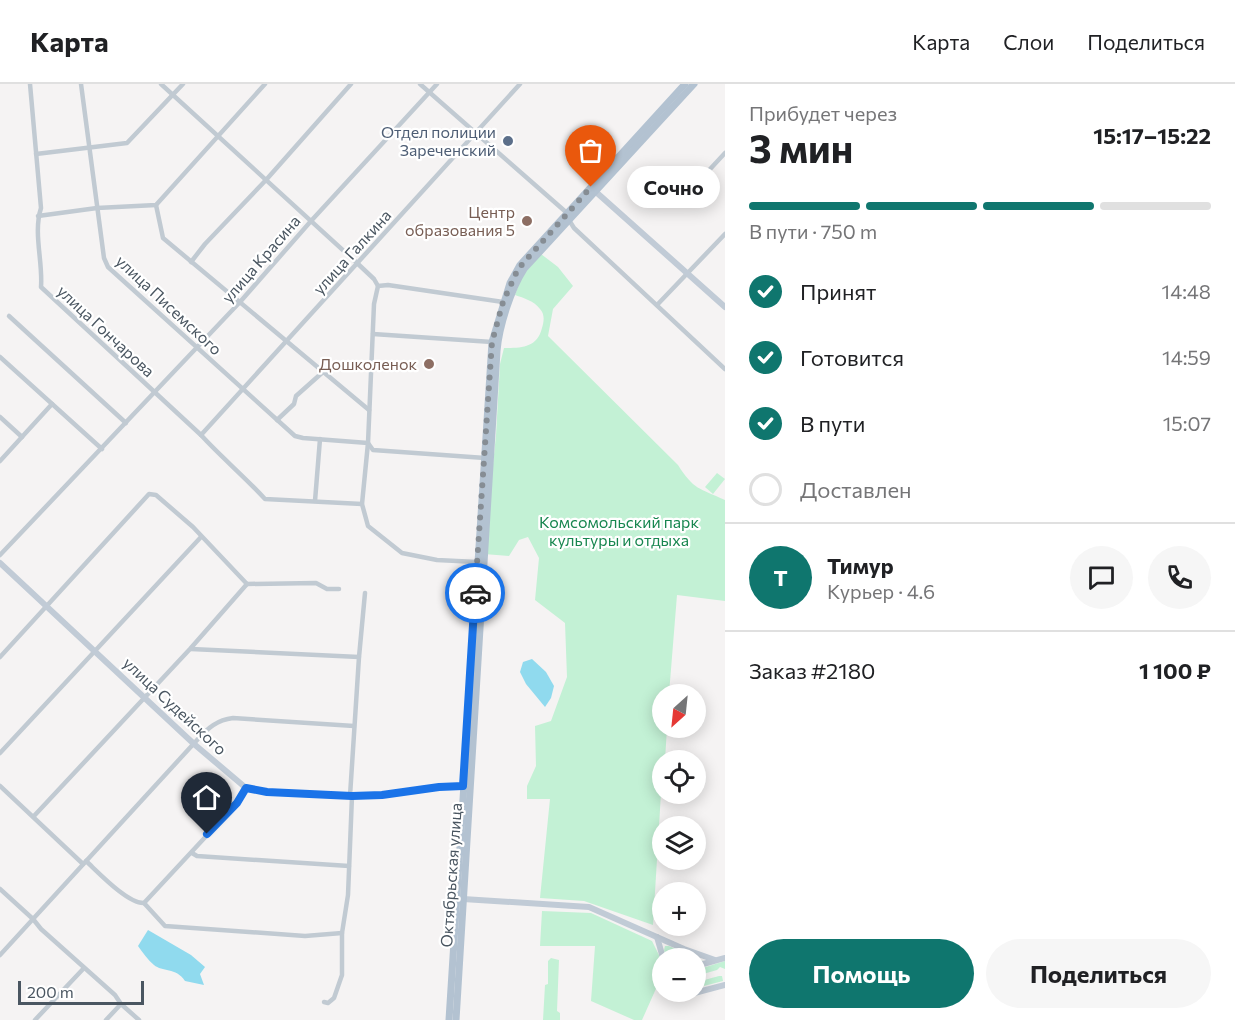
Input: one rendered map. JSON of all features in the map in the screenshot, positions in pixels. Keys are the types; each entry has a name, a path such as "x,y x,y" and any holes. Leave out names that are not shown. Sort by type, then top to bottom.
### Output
{"main road":[{"name":"Октябрьская улица","path":"449,1020 460,899 495,342 521,274 685,84"},
{"name":"Октябрьская улица","path":"593,189 694,84"},
{"name":"Октябрьская улица","path":"467,786 477,562 495,342 503,302 520,265 568,217"},
{"name":"Октябрьская улица","path":"456,1020 460,899"}],"street":[{"name":"улица Гончарова","path":"30,84 41,208 38,216 41,288 201,435 265,499 362,504"},
{"name":"улица Писемского","path":"81,84 104,258 108,267 295,436 368,443 373,450 485,458"},
{"path":"161,84 357,263 378,286 374,304 368,443 362,504 368,526 402,553 437,560 477,562"},
{"path":"36,154 127,143 183,84"},
{"path":"38,216 97,208 156,205 265,84"},
{"path":"191,262 351,84"},
{"path":"420,84 568,217 574,228 725,369"},
{"name":"улица Красина","path":"0,555 240,302 437,84"},
{"name":"улица Галкина","path":"201,435 520,84"},
{"path":"687,194 725,153"},
{"path":"593,189 725,307"},
{"path":"156,205 163,238 245,304 369,410"},
{"path":"657,305 725,234"},
{"path":"378,286 388,285 503,302"},
{"path":"9,316 126,423"},
{"path":"373,334 495,342"},
{"path":"0,357 102,449"},
{"path":"278,420 294,404 296,396 323,372"},
{"path":"0,461 52,404"},
{"path":"0,417 22,437"},
{"path":"315,501 320,439"},
{"path":"0,657 148,494 156,495 247,584 316,583 327,588 339,589"},
{"path":"0,753 201,537"},
{"name":"улица Судейского","path":"0,563 194,744 246,788"},
{"path":"34,816 190,649 247,584"},
{"path":"324,1002 332,1001 340,982 342,933 348,895 354,726 365,593"},
{"path":"190,649 359,657"},
{"path":"0,955 206,731 225,719 354,726"},
{"path":"0,786 115,888 138,904 144,903 186,856 192,853 237,803 246,788 267,792 351,796 467,786"},
{"path":"192,853 197,856 349,866"},
{"path":"0,889 41,929 115,994 139,1020"},
{"path":"460,899 582,906 715,960"},
{"path":"144,903 165,926 171,927 305,936 342,933"},
{"path":"657,937 660,948"},
{"path":"706,963 725,958"},
{"path":"35,1020 84,968"},
{"path":"706,990 725,985"},
{"path":"106,1020 122,1004"}],"green space":[{"name":"Комсомольский парк культуры и отдыха","path":"541,254 558,267 573,286 553,309 548,336 678,465 693,484 725,500 725,601 677,595 670,684 652,684 652,738 666,738 666,750 652,750 652,804 660,804 660,816 652,816 652,870 656,870 656,882 652,882 652,925 584,901 540,898 550,799 527,799 527,786 536,766 535,726 551,721 567,677 565,623 535,600 539,558 528,537 519,540 509,556 484,554 496,435 500,364 504,348 528,346 540,335 544,321 542,311 538,306 515,295 522,276"},
{"path":"717,473 725,479 713,494 705,487"},
{"path":"542,911 591,913 652,941 656,948 652,948 652,998 642,1020 634,1020 591,1001 595,946 540,946"},
{"path":"551,958 559,960 557,1011 560,1013 560,1020 543,1020 545,985 548,984 548,961"},
{"path":"725,961 725,969 720,967 706,973 706,967"},
{"path":"722,976 723,981 706,985 706,980"}],"water":[{"path":"532,659 546,672 554,686 551,698 545,707 526,684 520,672 523,662"},
{"path":"148,930 191,955 205,967 200,974 204,985 185,981 177,974 152,963 138,946"}],"way so far":[{"path":"475,593 493,335 510,283 518,269 591,187"}],"place":[{"name":"Отдел полиции Зареченский","path":"508,141"},
{"name":"Сочно","path":"591,187"},
{"name":"Центр образования 5","path":"527,221"},
{"name":"Дошколенок","path":"429,364"}],"route":[{"path":"207,834 241,799 246,788 267,792 352,796 396,794 439,787 463,786 475,593"}]}
